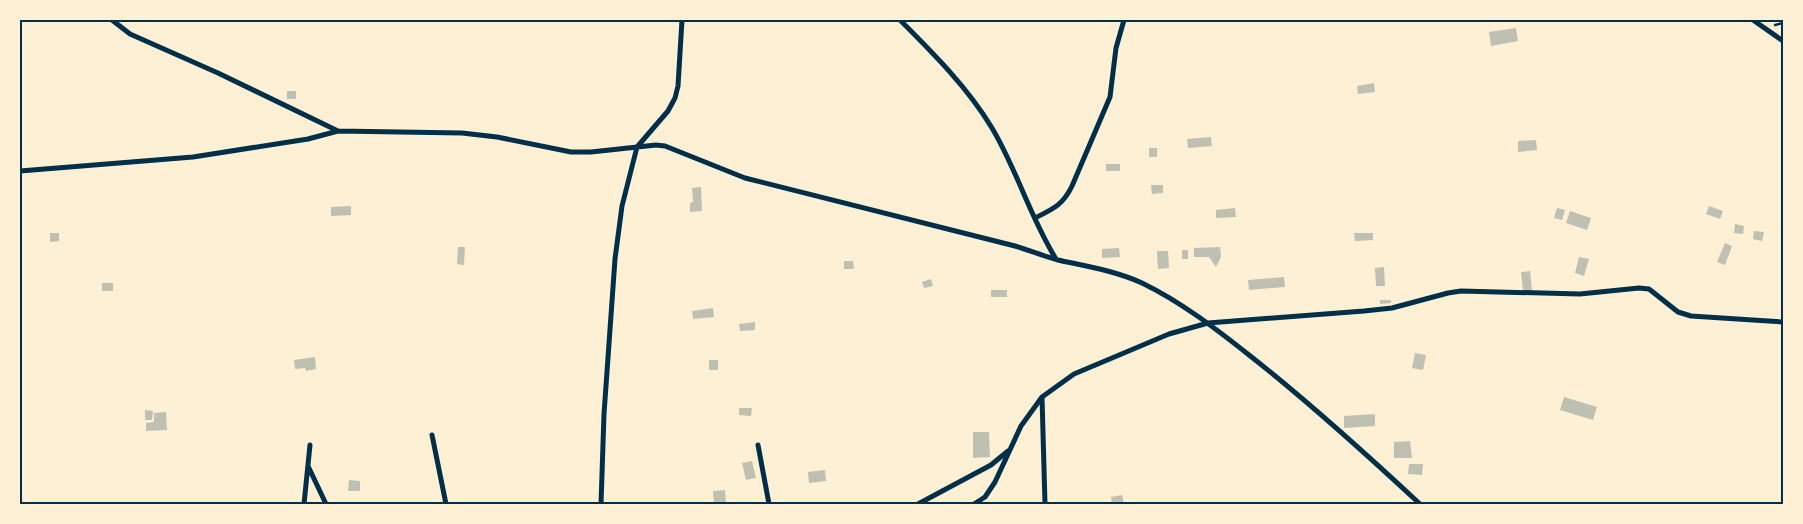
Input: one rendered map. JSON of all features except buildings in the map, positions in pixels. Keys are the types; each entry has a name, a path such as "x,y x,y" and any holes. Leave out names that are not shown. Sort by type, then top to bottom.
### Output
{"street":[{"path":"112,20 130,34 218,73 338,131"},
{"path":"600,504 604,414 615,259 622,206 637,147 668,111 675,98 678,86 682,20"},
{"path":"900,20 948,70 992,127 1014,168 1044,239 1056,259"},
{"path":"1035,218 1060,204 1066,198 1072,186 1110,97 1116,48 1124,20"},
{"path":"1753,20 1783,41"},
{"path":"20,171 192,157 308,139 338,131 462,133 497,137 577,152 656,145 665,146 745,178 1015,246 1140,282 1208,323 1329,420 1420,504"},
{"path":"974,504 985,498 1021,426 1042,397 1074,374 1169,334 1208,323 1392,308 1461,291 1580,294 1639,288 1649,289 1678,312 1691,316 1783,322"},
{"path":"1042,397 1044,504"},
{"path":"432,435 446,504"},
{"path":"304,504 310,445"},
{"path":"758,445 769,504"},
{"path":"918,504 991,466 1010,450"},
{"path":"308,466 326,504"}]}
